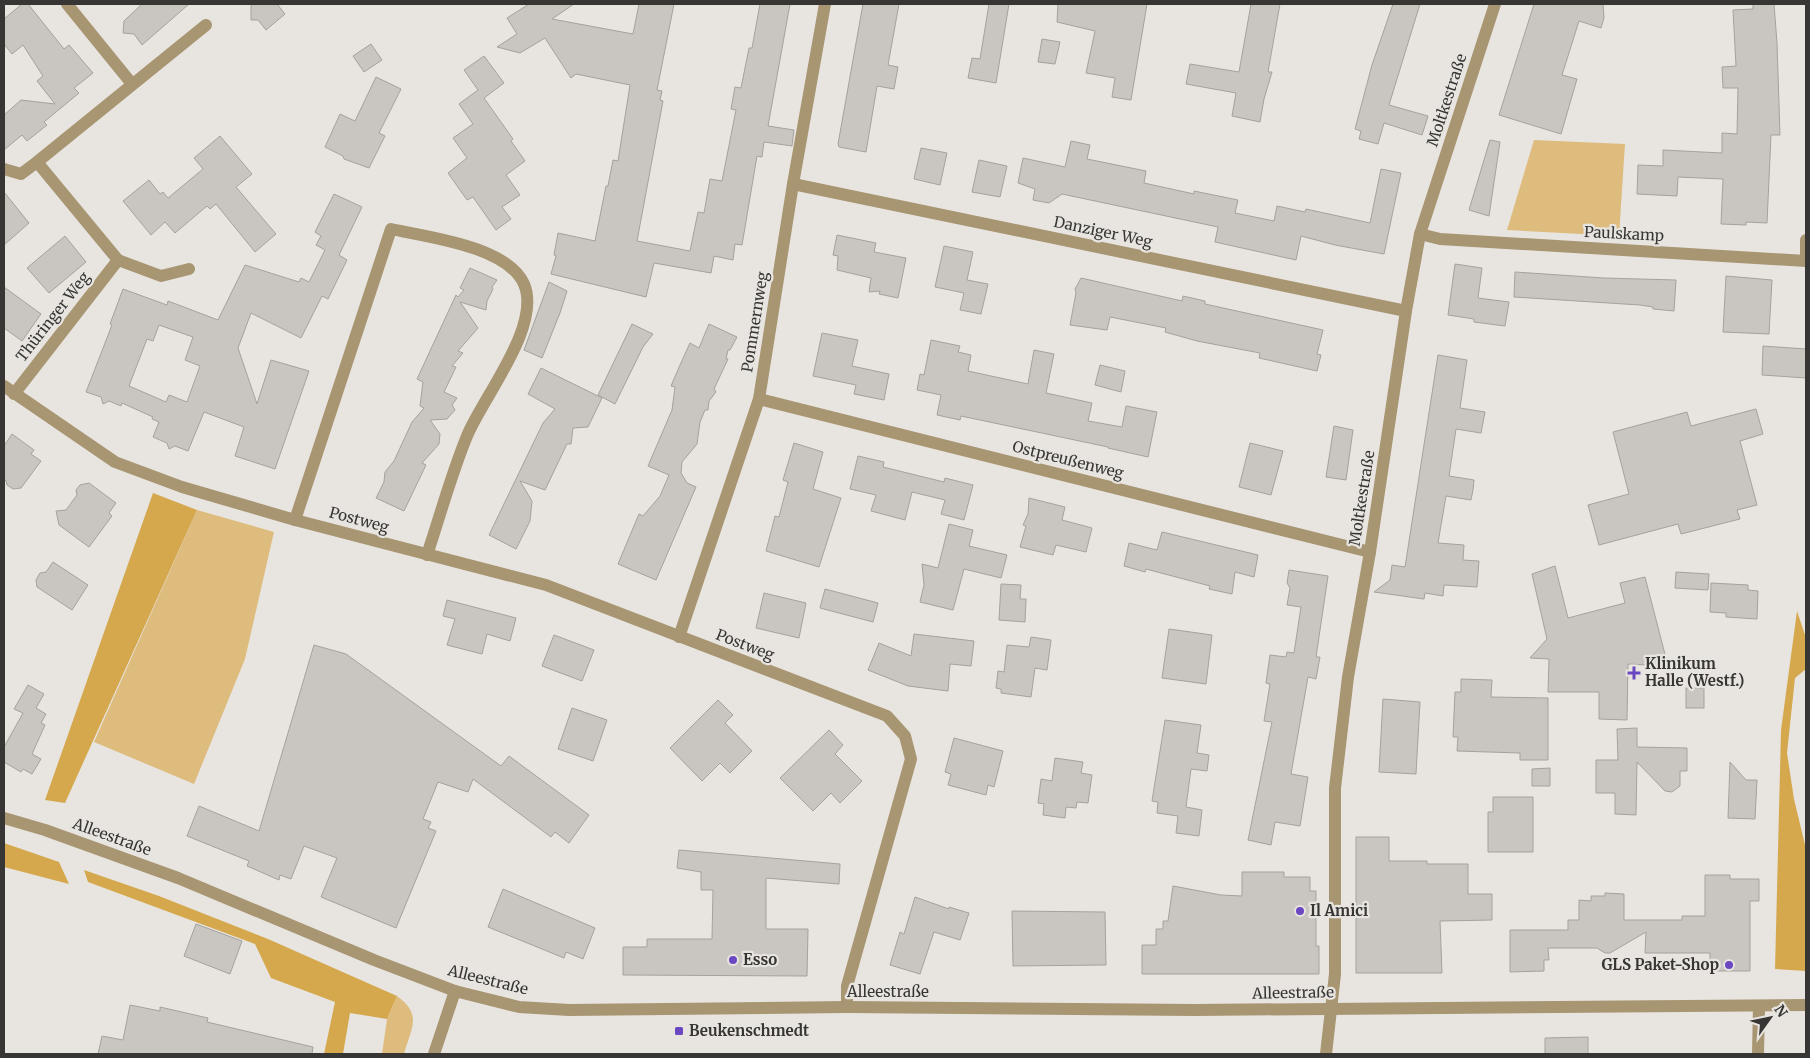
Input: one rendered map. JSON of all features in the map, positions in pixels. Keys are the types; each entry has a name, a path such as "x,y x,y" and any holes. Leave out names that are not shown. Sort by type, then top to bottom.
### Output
{"street":[{"path":"67,4 132,84"},
{"name":"Pommernweg","path":"679,637 759,399 793,184 825,4"},
{"name":"Moltkestraße","path":"1326,1054 1335,974 1336,788 1348,678 1370,552 1406,311 1420,234 1495,4"},
{"path":"4,169 21,174 206,25"},
{"path":"37,162 118,260 161,276 189,269"},
{"name":"Danziger Weg","path":"793,184 1406,311"},
{"path":"295,520 391,228 469,246 492,255 509,266 523,283 528,304 524,326 510,357 467,436 427,555"},
{"name":"Paulskamp","path":"1420,234 1440,239 1806,261 1806,240"},
{"name":"Thüringer Weg","path":"9,390 118,260"},
{"name":"Postweg","path":"9,390 114,462 182,487 295,520 546,585 888,716 905,736 911,759 847,986 847,1008"},
{"name":"Ostpreußenweg","path":"759,399 1370,552"},
{"name":"Alleestraße","path":"4,818 46,830 178,878 374,960 455,991 519,1007 569,1010 847,1008 1184,1010 1806,1005"},
{"path":"434,1054 455,991"},
{"path":"1758,1054 1757,1027 1759,1006"}],"shaded area":[{"path":"1534,140 1625,144 1619,236 1507,230"},
{"path":"153,493 197,510 65,803 45,800"},
{"path":"197,510 274,532 245,659 194,784 94,742"},
{"path":"1797,611 1806,638 1806,669 1795,678 1787,753 1794,799 1806,849 1806,971 1775,969 1781,730"},
{"path":"4,843 59,862 69,884 4,867"},
{"path":"84,870 159,896 268,939 397,996 387,1019 350,1013 343,1054 324,1054 335,1002 271,978 255,944 88,882"},
{"path":"397,996 410,1009 413,1022 412,1029 404,1054 382,1054 387,1019"}],"building":[{"path":"22,4 28,4 64,49 69,45 93,73 74,88 79,93 44,122 47,125 27,141 22,135 4,150 4,115 21,100 55,104 37,81 43,76 23,45 12,54 4,44 4,19"},
{"path":"142,4 189,4 142,45 134,34 123,33 124,21"},
{"path":"251,4 277,4 285,14 266,30 258,20 251,20"},
{"path":"529,4 574,4 552,19 633,34 639,4 674,4 657,90 662,91 660,100 663,101 637,241 690,251 698,212 704,213 710,179 722,181 736,110 731,109 735,87 741,88 749,48 752,48 760,4 790,4 768,126 794,130 792,146 764,142 762,157 757,156 742,245 735,244 733,260 714,256 711,273 654,263 646,297 551,274 556,256 554,255 558,233 595,241 613,160 618,161 630,85 576,74 571,78 545,38 520,53 497,47 517,34 507,18"},
{"path":"863,4 899,4 888,65 898,67 894,89 877,86 866,152 839,147 838,144"},
{"path":"989,4 1009,4 996,83 968,78 972,58 980,59"},
{"path":"1058,4 1147,4 1131,100 1112,97 1115,78 1086,73 1095,31 1057,22"},
{"path":"1251,4 1280,4 1268,72 1272,72 1260,122 1232,116 1236,93 1186,84 1190,64 1239,72"},
{"path":"1393,4 1420,4 1389,105 1428,116 1422,135 1384,123 1378,144 1359,139 1361,131 1355,129 1372,65"},
{"path":"1534,4 1603,4 1604,18 1601,28 1579,21 1562,75 1577,79 1561,134 1499,115"},
{"path":"1753,4 1774,4 1777,43 1780,135 1771,135 1767,223 1746,222 1746,225 1721,224 1723,179 1678,177 1677,196 1637,194 1638,165 1663,166 1663,150 1722,153 1722,133 1737,134 1738,88 1723,88 1722,67 1736,66 1733,10 1753,9"},
{"path":"1042,39 1060,42 1055,64 1038,62"},
{"path":"371,44 382,60 364,72 353,56"},
{"path":"484,56 504,83 484,98 513,139 511,141 525,161 506,175 520,195 502,207 511,219 496,230 473,197 467,200 448,173 467,158 453,138 473,124 459,104 478,90 464,70"},
{"path":"376,77 401,89 379,133 385,136 369,168 344,159 343,156 325,147 340,114 355,121"},
{"path":"220,136 252,174 236,187 276,234 255,252 216,204 210,209 207,206 175,233 165,222 151,235 123,201 149,180 160,194 163,192 168,198 203,169 194,158"},
{"path":"1490,140 1500,142 1489,216 1469,210"},
{"path":"1071,141 1090,145 1087,159 1146,171 1144,183 1194,194 1194,191 1238,200 1235,213 1274,221 1277,206 1305,212 1306,209 1370,223 1381,169 1401,173 1384,254 1335,245 1301,236 1296,260 1215,242 1218,227 1062,194 1049,203 1033,200 1035,189 1018,183 1023,158 1065,167"},
{"path":"921,148 947,153 940,185 914,179"},
{"path":"979,160 1007,166 1000,197 972,192"},
{"path":"4,192 29,223 4,245"},
{"path":"334,194 362,207 339,255 347,260 328,299 322,296 301,338 251,313 238,348 257,404 271,360 309,371 275,469 235,456 244,427 204,412 188,451 175,446 169,449 167,443 153,437 159,422 152,419 153,417 122,403 121,406 109,401 103,404 101,397 86,392 112,325 110,324 123,289 167,305 168,301 218,320 245,265 299,282 301,278 309,282 325,250 316,245 321,236 315,232","holes":["159,325 193,337 185,360 200,366 187,402 169,395 166,402 129,386 147,339 153,341"]},
{"path":"837,235 876,243 874,252 906,258 898,298 879,294 880,291 869,292 871,278 837,270 838,256 833,255"},
{"path":"65,236 86,262 49,293 27,268"},
{"path":"944,246 973,252 967,280 988,284 981,314 960,310 964,293 935,287"},
{"path":"1455,264 1482,268 1478,298 1509,302 1505,326 1474,322 1474,319 1448,315"},
{"path":"470,268 497,280 492,287 486,310 460,302 478,328 458,351 463,353 452,366 456,367 444,392 457,398 452,405 455,410 447,419 430,420 440,434 439,444 422,463 426,465 404,511 376,498 384,482 385,472 394,461 412,422 424,408 420,406 423,382 417,379 456,295 458,297 464,290 460,288"},
{"path":"1515,272 1604,278 1676,280 1674,311 1653,309 1653,307 1640,305 1514,297"},
{"path":"1726,276 1772,280 1769,334 1723,332"},
{"path":"1081,278 1182,301 1183,296 1205,301 1205,304 1323,330 1317,354 1321,355 1317,371 1259,358 1260,353 1197,341 1165,332 1166,328 1110,317 1107,330 1070,325 1076,293 1075,289"},
{"path":"549,282 567,291 542,358 524,350"},
{"path":"4,287 41,314 22,341 4,328"},
{"path":"632,324 653,334 643,347 615,404 598,395"},
{"path":"709,324 737,337 730,350 728,350 726,359 728,359 714,389 716,392 709,401 708,410 705,410 700,422 697,444 682,462 681,473 687,483 696,487 656,580 618,564 639,514 643,516 660,496 669,475 648,466 672,410 675,387 671,386 680,365 690,343 699,348"},
{"path":"822,333 858,340 852,366 889,374 884,400 854,394 856,385 813,376"},
{"path":"931,340 960,346 958,352 971,355 968,371 1028,384 1034,350 1054,354 1046,393 1092,403 1088,421 1122,427 1126,406 1157,412 1148,457 961,416 960,420 937,415 941,395 917,390 920,374 924,375"},
{"path":"1763,346 1806,349 1806,378 1762,375"},
{"path":"1438,355 1467,360 1460,408 1485,412 1481,433 1456,429 1449,476 1474,480 1473,490 1471,500 1446,496 1438,543 1464,545 1463,560 1479,561 1477,587 1444,585 1443,596 1425,593 1424,599 1374,592 1390,580 1392,565 1405,567"},
{"path":"1100,365 1125,371 1121,392 1095,385"},
{"path":"541,368 602,398 588,427 573,428 571,444 567,444 545,490 520,481 532,501 530,521 516,549 489,535 543,423 555,409 528,394"},
{"path":"1756,409 1763,434 1740,441 1757,505 1737,510 1740,519 1681,534 1678,524 1599,545 1588,505 1629,494 1613,432 1687,412 1691,426"},
{"path":"1334,426 1353,430 1346,480 1326,477"},
{"path":"12,434 34,450 31,454 41,461 21,488 13,489 7,485 4,479 4,446"},
{"path":"794,443 823,452 813,489 841,498 819,567 766,551 775,516 779,517 788,482 783,480"},
{"path":"1250,443 1283,451 1271,495 1239,487"},
{"path":"858,456 884,462 883,467 944,482 945,478 973,485 964,520 941,514 945,500 912,492 905,520 871,511 876,495 850,489"},
{"path":"89,483 116,503 109,513 112,516 89,547 59,525 56,511 66,510 77,495 76,490 80,485"},
{"path":"1029,498 1065,507 1062,520 1092,528 1086,552 1056,545 1053,555 1020,547 1026,526 1023,525 1028,514"},
{"path":"949,524 973,530 969,546 1007,555 1001,578 964,569 953,610 920,602 924,585 922,564 938,568"},
{"path":"1162,532 1258,555 1254,577 1235,572 1232,594 1209,589 1210,586 1146,569 1145,572 1124,566 1129,543 1157,550"},
{"path":"53,562 88,585 72,610 37,587 36,580 40,573 46,572"},
{"path":"1555,566 1568,618 1625,603 1620,583 1645,577 1668,666 1628,664 1627,720 1599,719 1599,692 1548,692 1549,659 1530,658 1547,639 1532,574"},
{"path":"1289,570 1328,576 1316,657 1320,657 1316,679 1308,677 1291,774 1308,777 1300,826 1275,822 1271,845 1248,840 1272,722 1264,721 1270,684 1266,683 1270,655 1286,657 1287,652 1294,653 1301,607 1287,605 1290,588 1287,583"},
{"path":"1676,572 1709,574 1708,590 1675,588"},
{"path":"1711,583 1748,585 1748,590 1758,591 1757,619 1726,617 1726,613 1710,612"},
{"path":"1001,584 1021,585 1020,599 1026,599 1025,622 999,620"},
{"path":"825,589 878,603 873,622 820,608"},
{"path":"764,593 806,603 799,638 756,628"},
{"path":"447,600 516,618 510,641 487,634 482,654 447,645 455,619 443,616"},
{"path":"1169,629 1212,635 1206,684 1162,678"},
{"path":"914,634 974,641 971,666 950,664 948,691 908,686 868,670 879,643 911,656"},
{"path":"554,635 594,650 582,681 542,666"},
{"path":"1031,637 1051,640 1047,670 1035,668 1031,697 1001,693 1001,689 996,688 998,671 1004,672 1007,645 1029,647"},
{"path":"314,645 346,654 501,766 509,756 589,815 569,843 555,832 551,837 473,779 468,792 438,782 423,819 431,822 428,828 436,831 396,928 321,897 337,858 304,846 291,879 280,875 279,880 247,866 249,861 187,836 199,806 259,831"},
{"path":"1461,679 1492,680 1491,697 1548,698 1548,760 1520,760 1520,753 1457,751 1458,737 1453,737 1455,692 1461,692"},
{"path":"28,685 44,694 36,708 46,714 41,723 45,725 32,754 41,759 32,774 23,769 21,772 4,762 4,747 23,713 14,709"},
{"path":"1686,688 1704,688 1704,708 1686,708"},
{"path":"1383,699 1420,702 1416,774 1379,772"},
{"path":"718,700 733,715 725,723 752,751 730,773 720,763 702,781 670,748"},
{"path":"572,708 607,720 593,761 558,749"},
{"path":"1165,720 1201,725 1197,753 1209,755 1207,771 1191,769 1186,807 1202,810 1199,836 1176,833 1178,816 1157,813 1158,802 1152,801"},
{"path":"1637,728 1637,747 1687,748 1687,771 1680,771 1680,786 1672,792 1665,791 1637,762 1636,815 1615,814 1615,793 1596,793 1596,760 1618,760 1617,729"},
{"path":"829,730 843,745 835,754 862,781 840,803 831,793 813,811 780,778"},
{"path":"954,738 1003,751 994,787 988,785 986,795 948,785 951,774 945,772"},
{"path":"1055,758 1083,762 1081,773 1092,775 1088,803 1077,802 1076,808 1066,807 1065,818 1043,815 1044,804 1038,803 1041,779 1052,781"},
{"path":"1730,762 1746,780 1757,780 1755,819 1728,818"},
{"path":"1550,768 1550,786 1532,786 1532,769"},
{"path":"1493,797 1533,797 1533,852 1488,852 1488,812 1493,812"},
{"path":"1356,837 1389,837 1389,861 1427,861 1427,864 1468,864 1468,894 1492,894 1492,920 1440,921 1442,973 1356,973"},
{"path":"679,850 840,864 839,884 766,878 766,929 808,929 807,976 623,975 623,947 647,947 647,939 712,939 713,890 701,890 701,872 677,868"},
{"path":"1242,872 1284,872 1284,877 1310,877 1310,891 1316,891 1316,946 1319,946 1319,974 1142,974 1142,945 1156,945 1156,929 1163,929 1163,921 1168,921 1173,886 1221,895 1242,896"},
{"path":"1705,875 1730,875 1730,879 1759,879 1759,901 1750,901 1750,971 1710,971 1710,953 1645,953 1646,932 1610,953 1605,953 1597,948 1548,948 1549,960 1544,960 1544,971 1510,972 1510,930 1568,930 1568,920 1579,920 1579,900 1591,901 1591,896 1605,896 1605,893 1624,894 1624,920 1682,920 1682,916 1705,916"},
{"path":"503,889 595,928 583,959 566,952 564,958 488,927"},
{"path":"915,897 949,909 949,907 969,913 960,940 934,932 920,974 890,965 900,932 904,934"},
{"path":"1012,911 1105,912 1106,965 1013,966"},
{"path":"196,924 242,941 230,974 184,956"},
{"path":"130,1005 160,1011 160,1007 208,1018 207,1022 313,1047 312,1054 98,1054 102,1036 123,1040"},
{"path":"1588,1037 1588,1054 1545,1054 1545,1038"}],"place":[{"name":"Klinikum Halle (Westf.)","path":"1634,673"},
{"name":"Il Amici","path":"1300,911"},
{"name":"Esso","path":"733,960"},
{"name":"GLS Paket-Shop","path":"1729,965"},
{"name":"Beukenschmedt","path":"679,1031"}]}
